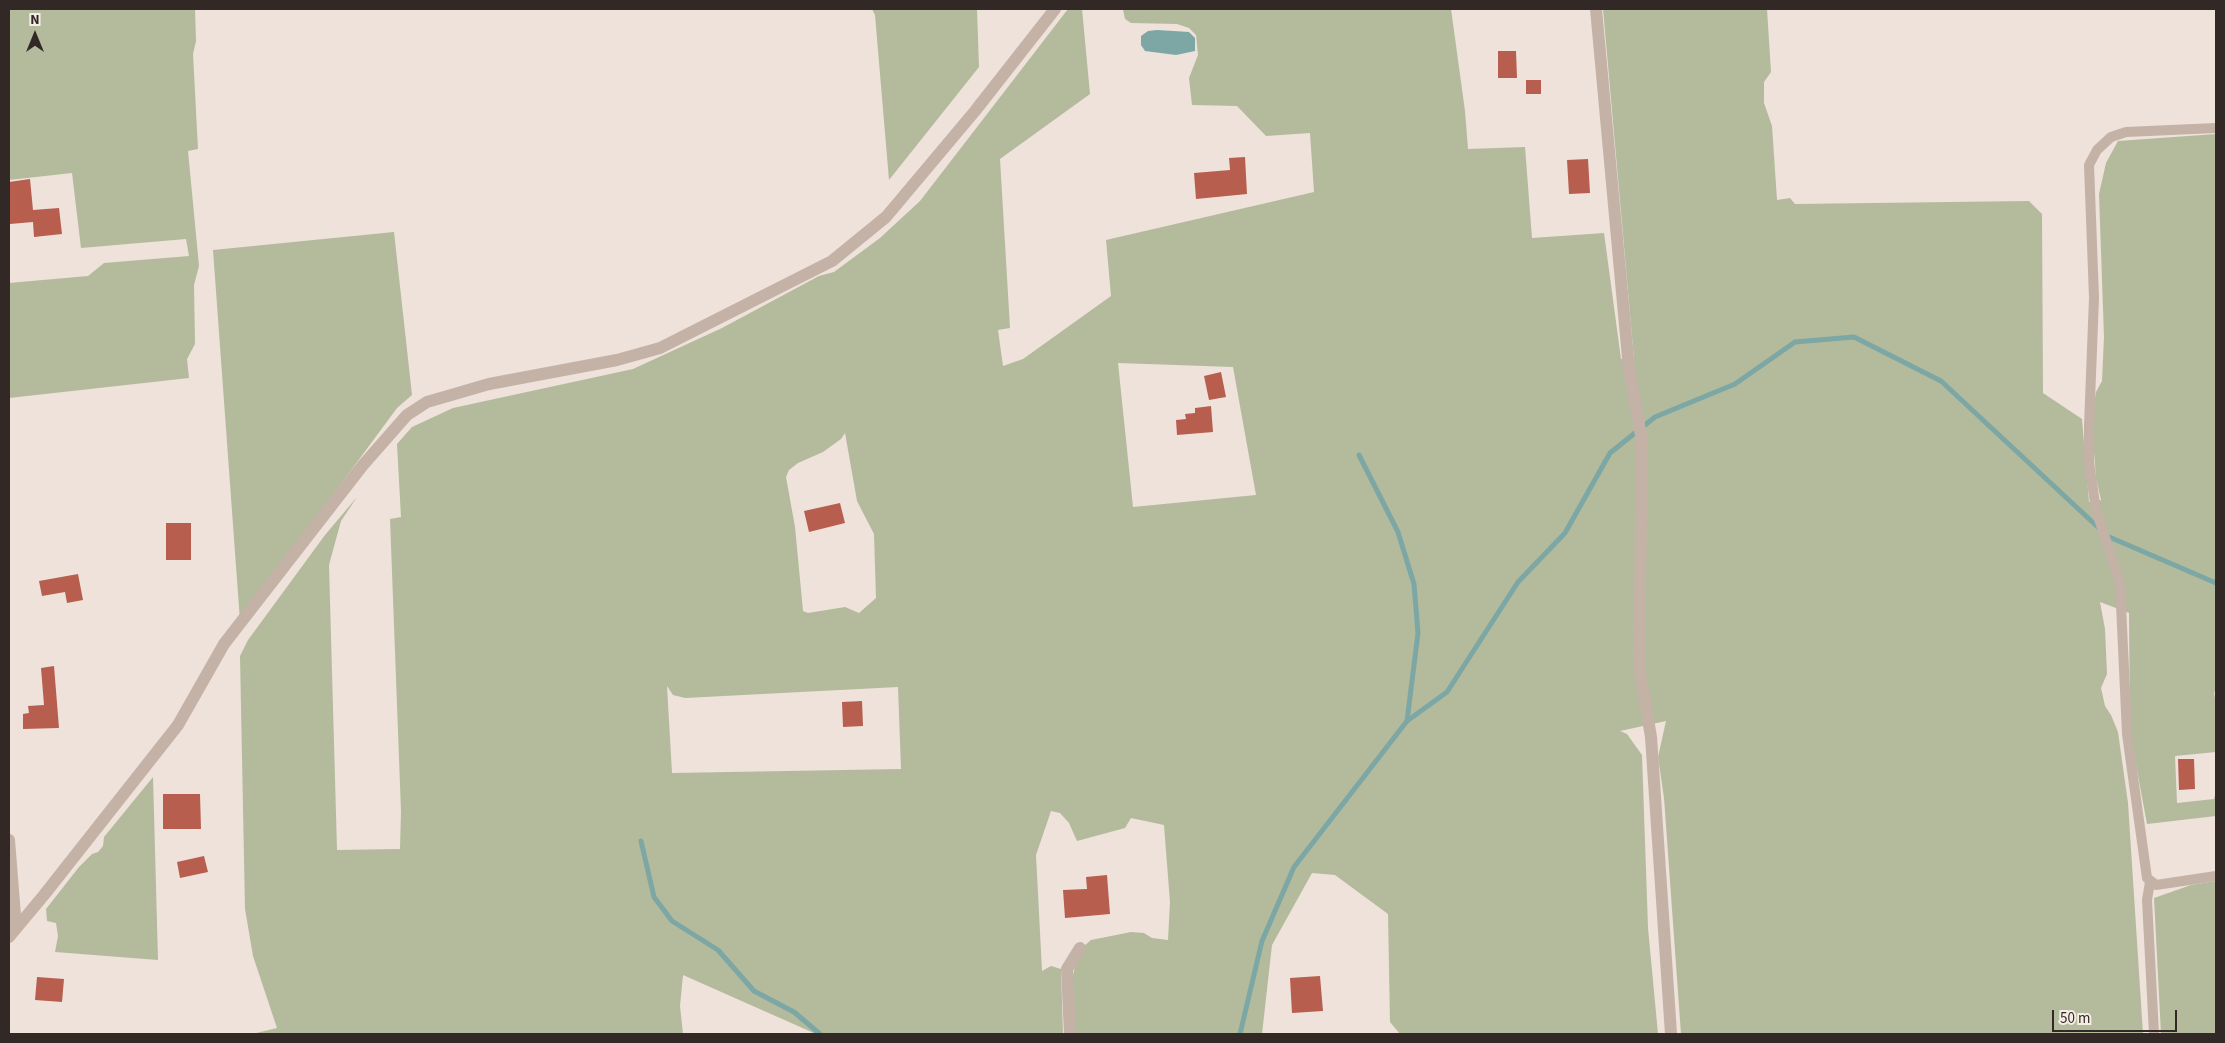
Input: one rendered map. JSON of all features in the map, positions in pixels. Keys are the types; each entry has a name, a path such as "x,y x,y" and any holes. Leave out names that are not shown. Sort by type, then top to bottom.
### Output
{"street":[{"path":"12,932 178,725 224,644 364,465 407,416 427,402 489,384 617,360 660,348 832,261 886,218 975,111 1055,9"},
{"path":"1596,9 1630,370 1642,441 1639,666 1651,737 1672,1034"},
{"path":"9,840 12,932"},
{"path":"1070,1034 1067,968 1080,948"}],"lane":[{"path":"2216,128 2126,132 2111,137 2097,150 2089,165 2094,298 2089,462 2096,510 2120,583 2127,734 2147,878 2156,885 2216,876"},
{"path":"2150,882 2147,900 2154,1034"}],"green space":[{"path":"9,9 195,9 196,41 193,54 198,149 188,151 199,266 194,285 195,344 187,359 189,378 9,398 9,283 88,276 104,263 189,256 186,239 81,248 72,173 9,180"},
{"path":"872,9 977,9 979,67 889,180 875,15"},
{"path":"1068,9 1082,9 1090,94 1000,159 1010,328 998,330 1003,366 1023,359 1111,296 1106,240 1314,192 1310,133 1266,136 1237,106 1192,105 1189,78 1198,55 1196,35 1189,28 1177,24 1131,23 1125,19 1123,9 1451,9 1465,111 1468,149 1525,147 1532,238 1604,233 1621,359 1634,359 1603,9 1767,9 1771,72 1764,82 1764,103 1772,126 1777,200 1790,198 1795,204 2029,201 2042,214 2043,393 2082,419 2089,502 2101,500 2096,478 2093,439 2094,404 2096,392 2102,381 2104,337 2099,194 2106,163 2118,141 2216,134 2216,691 2214,692 2216,705 2216,752 2175,756 2177,803 2214,799 2216,791 2216,816 2147,824 2130,733 2129,613 2100,602 2105,629 2107,674 2101,688 2105,706 2118,732 2128,803 2143,1034 1681,1034 1664,798 1658,757 1666,721 1620,731 1627,734 1642,755 1648,928 1658,1034 1400,1034 1390,1022 1388,914 1335,875 1312,873 1272,945 1262,1034 1073,1034 1072,982 1075,965 1083,947 1091,940 1131,932 1144,933 1152,938 1168,940 1170,902 1164,825 1131,818 1125,828 1077,841 1069,823 1060,813 1051,811 1036,855 1042,971 1051,966 1061,969 1063,1034 816,1034 683,975 680,1006 683,1034 252,1034 277,1028 253,956 245,909 240,656 248,640 325,535 357,497 341,521 329,565 337,850 400,849 401,811 390,519 401,517 397,444 412,427 453,408 633,369 722,328 819,276 834,272 880,238 920,201","holes":["1118,363 1233,367 1256,495 1133,507","845,433 857,501 874,534 876,598 859,613 845,607 808,613 803,611 795,527 786,477 789,470 798,463 823,452 841,439","667,686 673,695 685,698 898,687 901,769 672,773"]},
{"path":"394,232 412,395 397,408 240,621 213,250"},
{"path":"153,777 158,960 55,952 58,936 56,923 47,921 46,909 79,867 103,846 104,837"},
{"path":"2216,881 2216,1034 2161,1034 2154,898 2191,885"}],"water":[{"path":"1148,31 1189,32 1195,38 1195,51 1176,55 1145,51 1141,45 1141,36"}],"building":[{"path":"1498,51 1516,51 1517,78 1498,78"},
{"path":"1526,80 1541,80 1541,94 1526,94"},
{"path":"1245,157 1247,194 1196,199 1194,173 1230,170 1229,158"},
{"path":"1588,159 1590,193 1569,194 1567,160"},
{"path":"30,179 33,210 59,208 62,234 34,237 33,222 10,224 9,182"},
{"path":"1221,372 1226,397 1209,400 1204,376"},
{"path":"1211,406 1213,432 1177,435 1176,420 1186,419 1185,414 1195,413 1195,408"},
{"path":"840,503 845,523 809,532 804,511"},
{"path":"166,523 191,523 191,560 166,560"},
{"path":"78,574 83,600 67,603 65,592 42,596 39,581"},
{"path":"54,666 59,728 23,729 23,714 29,713 28,706 44,705 41,668"},
{"path":"862,701 863,726 843,727 842,702"},
{"path":"2178,759 2194,759 2195,789 2179,790"},
{"path":"163,794 200,794 201,829 163,829"},
{"path":"204,856 208,872 180,878 177,862"},
{"path":"1107,875 1110,914 1065,918 1063,890 1087,889 1086,877"},
{"path":"1320,976 1323,1011 1292,1013 1290,978"},
{"path":"37,977 64,979 62,1002 35,1000"}],"waterway":[{"path":"1240,1034 1262,941 1294,867 1407,721 1447,692 1518,582 1565,533 1610,453 1655,417 1735,384 1795,342 1854,337 1941,381 2101,530"},
{"path":"1359,455 1398,532 1414,584 1418,633 1407,721"},
{"path":"2107,536 2216,583"},
{"path":"641,841 654,897 672,921 718,950 754,991 794,1012 820,1034"}]}
